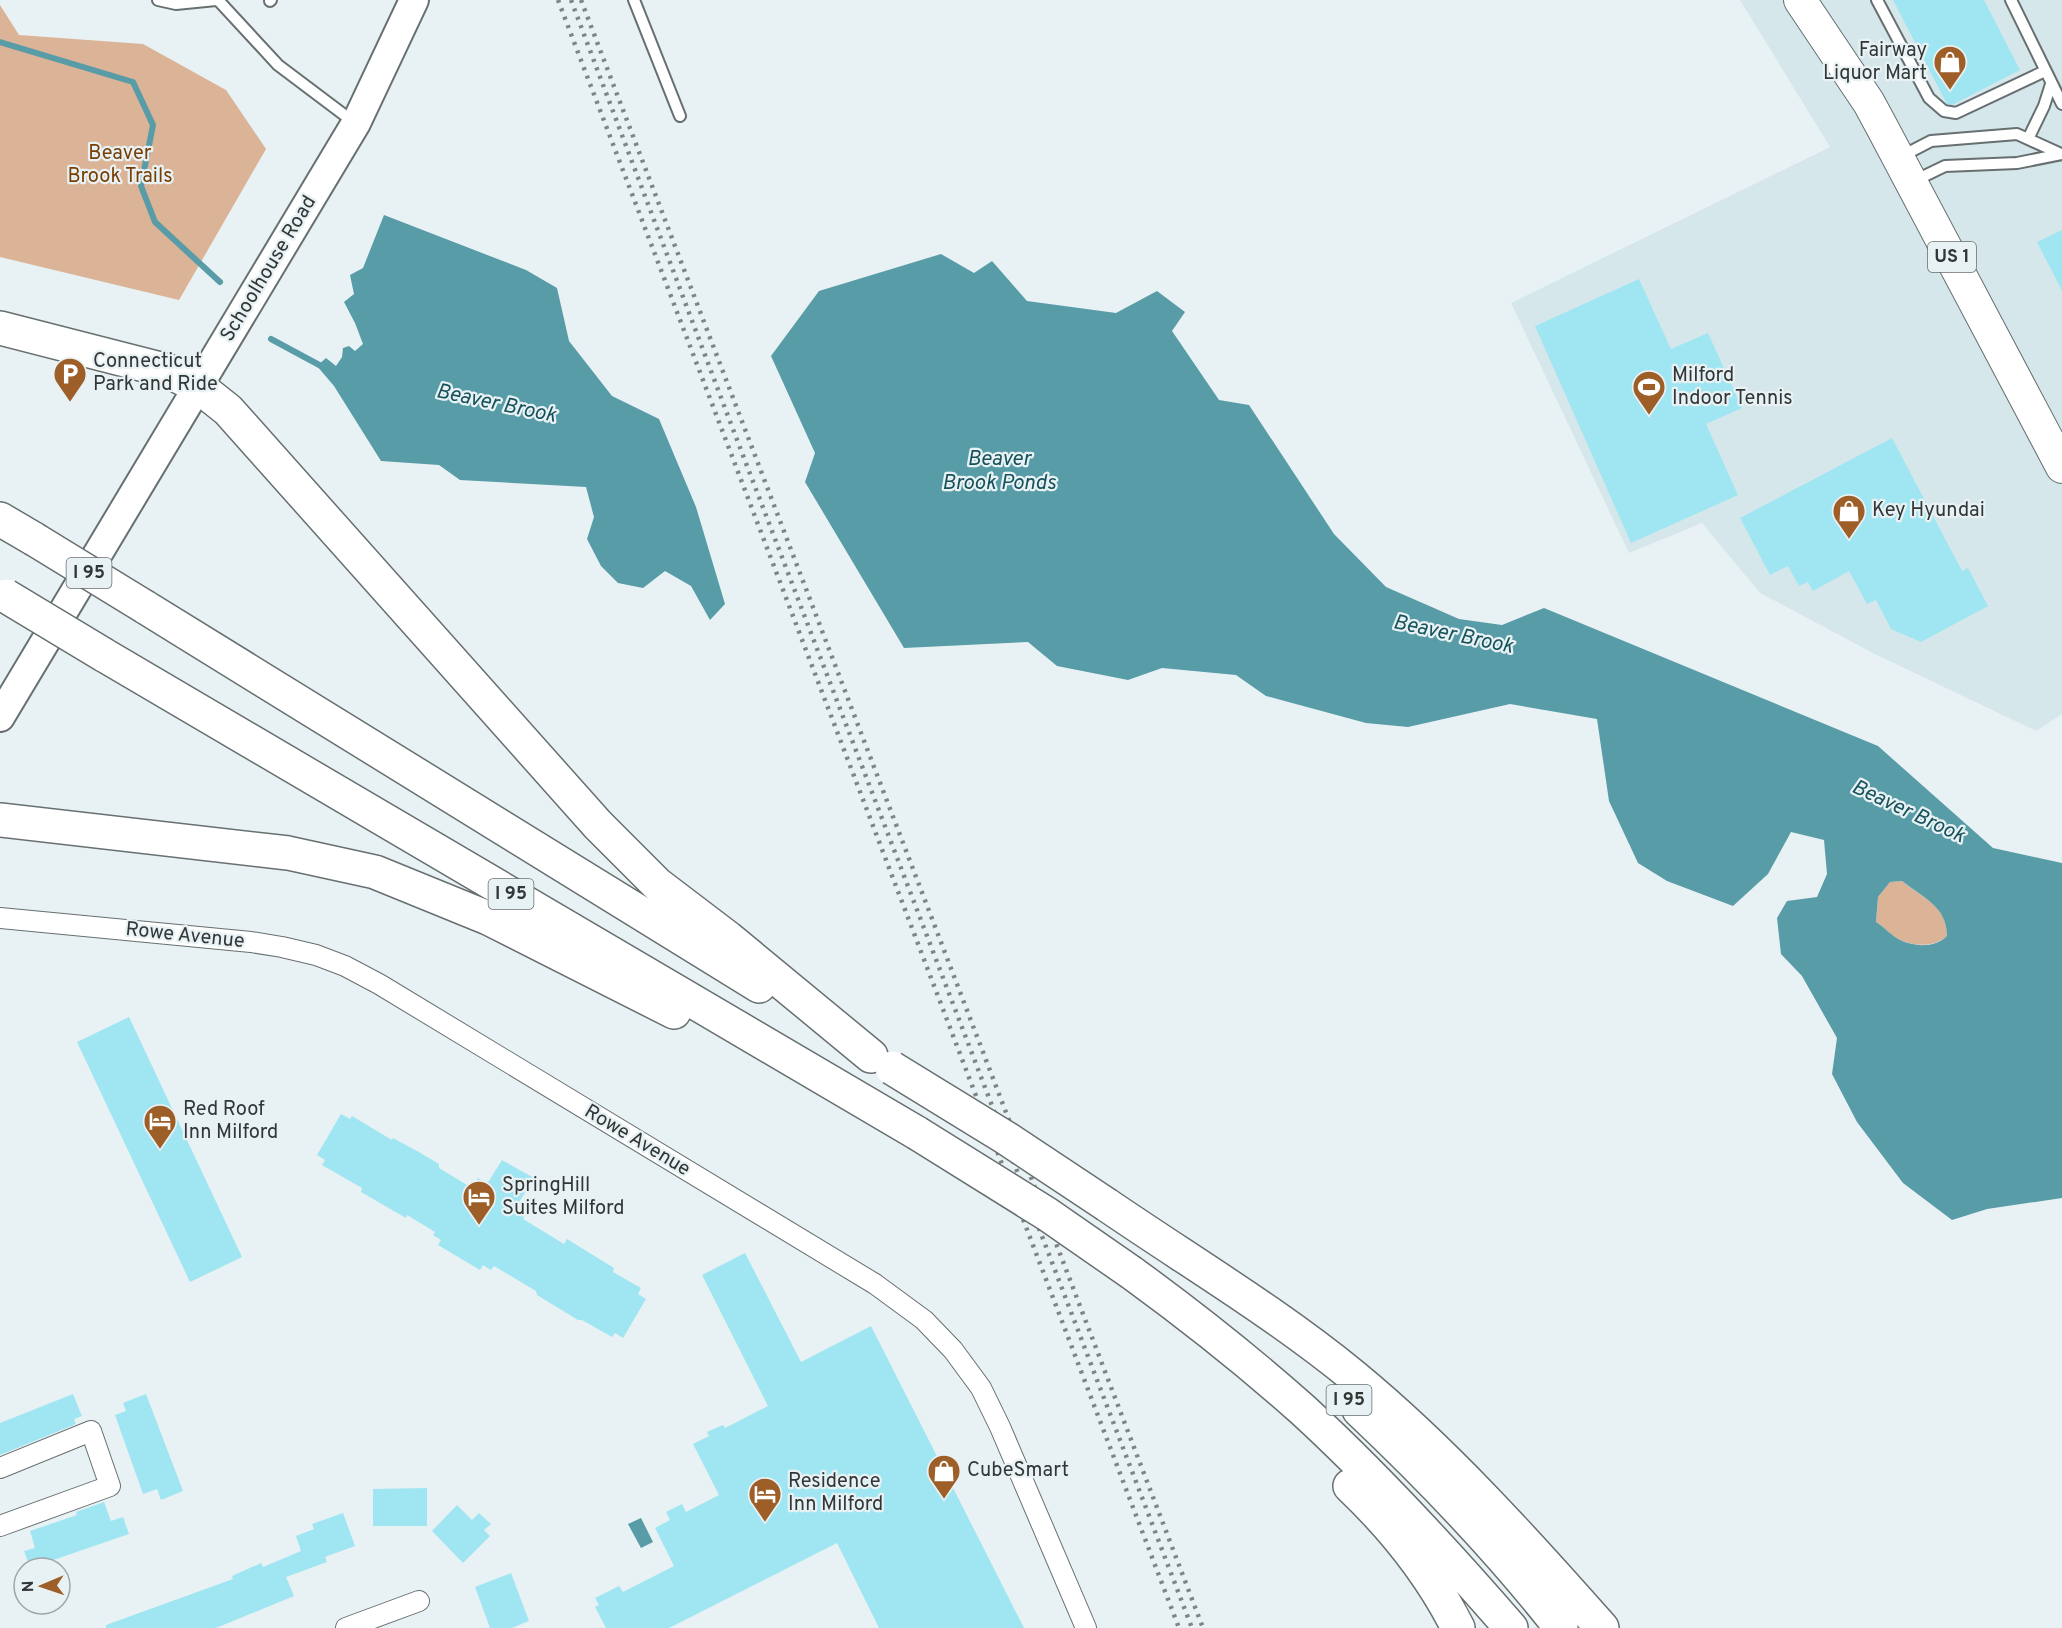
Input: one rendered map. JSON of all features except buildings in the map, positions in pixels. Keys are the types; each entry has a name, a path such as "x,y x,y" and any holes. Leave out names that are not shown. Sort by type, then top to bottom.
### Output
{"highway":[{"path":"0,328 168,371 199,387 228,410 598,825 657,884 882,1062"},
{"name":"I 95","path":"0,519 1006,1138 1107,1204 1222,1290 1339,1390 1447,1497 1500,1554 1562,1628"},
{"name":"I 95","path":"3,594 842,1088 1047,1214 1132,1273 1248,1363 1303,1411 1413,1519 1510,1628"},
{"path":"0,820 288,853 375,872 488,918 697,1023 842,1088"},
{"path":"1107,1204 1292,1330 1353,1376 1412,1428 1465,1481 1602,1628"},
{"path":"1132,1273 1366,1501 1408,1551 1448,1608 1458,1628"}],"main road":[{"name":"Schoolhouse Road","path":"0,717 356,123 414,0"},
{"name":"US 1","path":"1800,0 1869,103 2062,467"}],"street":[{"name":"Rowe Avenue","path":"0,918 251,942 316,955 345,966 415,1005 875,1284 924,1320 952,1350 981,1388 1086,1628"},
{"path":"0,1468 91,1431 110,1486 0,1526"},
{"path":"346,1628 419,1601"}],"lane":[{"path":"158,0 176,4 217,0 278,65 356,123"},
{"path":"634,0 680,116"},
{"path":"1877,0 1929,98 1944,111 1956,113 2044,71"},
{"path":"2011,0 2062,104"},
{"path":"2028,139 2044,106 2051,84"},
{"path":"1905,170 1931,141 2017,134 2062,150"},
{"path":"1905,170 2017,163 2062,150"}],"shaded area":[{"path":"1740,0 2062,0 2062,714 2036,731 1875,654 1760,593 1702,523 1629,553 1511,303 1830,147"}],"green space":[{"name":"Beaver Brook Trails","path":"0,5 19,35 143,44 226,90 266,149 179,300 0,257"},
{"path":"1902,881 1932,904 1943,917 1947,936 1942,940 1925,945 1912,944 1897,938 1876,922 1878,897 1890,882"}],"water":[{"path":"384,215 526,270 557,288 569,341 612,396 659,419 696,507 725,604 710,620 691,586 665,571 643,588 618,583 601,566 587,539 594,517 586,487 460,480 439,465 381,461 334,386 317,366 326,358 336,366 342,357 343,348 349,346 355,351 363,344 344,302 354,294 350,275 363,268"},
{"name":"Beaver Brook Ponds","path":"941,254 974,273 992,261 1027,301 1116,313 1157,291 1185,312 1172,331 1219,400 1249,405 1334,534 1386,587 1459,619 1502,625 1544,608 1878,746 1993,848 2062,863 2062,1198 1987,1209 1952,1220 1903,1183 1857,1122 1832,1074 1837,1038 1802,976 1781,954 1777,918 1787,901 1817,897 1827,874 1824,840 1791,832 1768,874 1733,906 1667,881 1638,863 1609,801 1597,719 1510,704 1408,727 1366,723 1266,696 1236,675 1162,668 1128,680 1057,666 1028,642 904,648 805,482 815,453 771,356 819,291","holes":["1902,881 1932,904 1943,917 1947,936 1942,940 1925,945 1912,944 1897,938 1876,922 1878,897 1890,882"]},
{"path":"641,1518 653,1542 641,1548 628,1524"}],"waterway":[{"name":"Beaver Brook","path":"0,42 133,82 153,125 141,186 155,222 220,282"},
{"name":"Beaver Brook","path":"271,339 323,367"}],"railway":[{"path":"558,0 1179,1628"},
{"path":"571,0 1192,1628"},
{"path":"581,0 1203,1628"}],"place":[{"name":"Fairway Liquor Mart","path":"1950,91"},
{"name":"Connecticut Park and Ride","path":"70,403"},
{"name":"Milford Indoor Tennis","path":"1649,416"},
{"name":"Key Hyundai","path":"1849,540"},
{"name":"Red Roof Inn Milford","path":"160,1150"},
{"name":"SpringHill Suites Milford","path":"479,1226"},
{"name":"CubeSmart","path":"944,1500"},
{"name":"Residence Inn Milford","path":"765,1523"}]}
